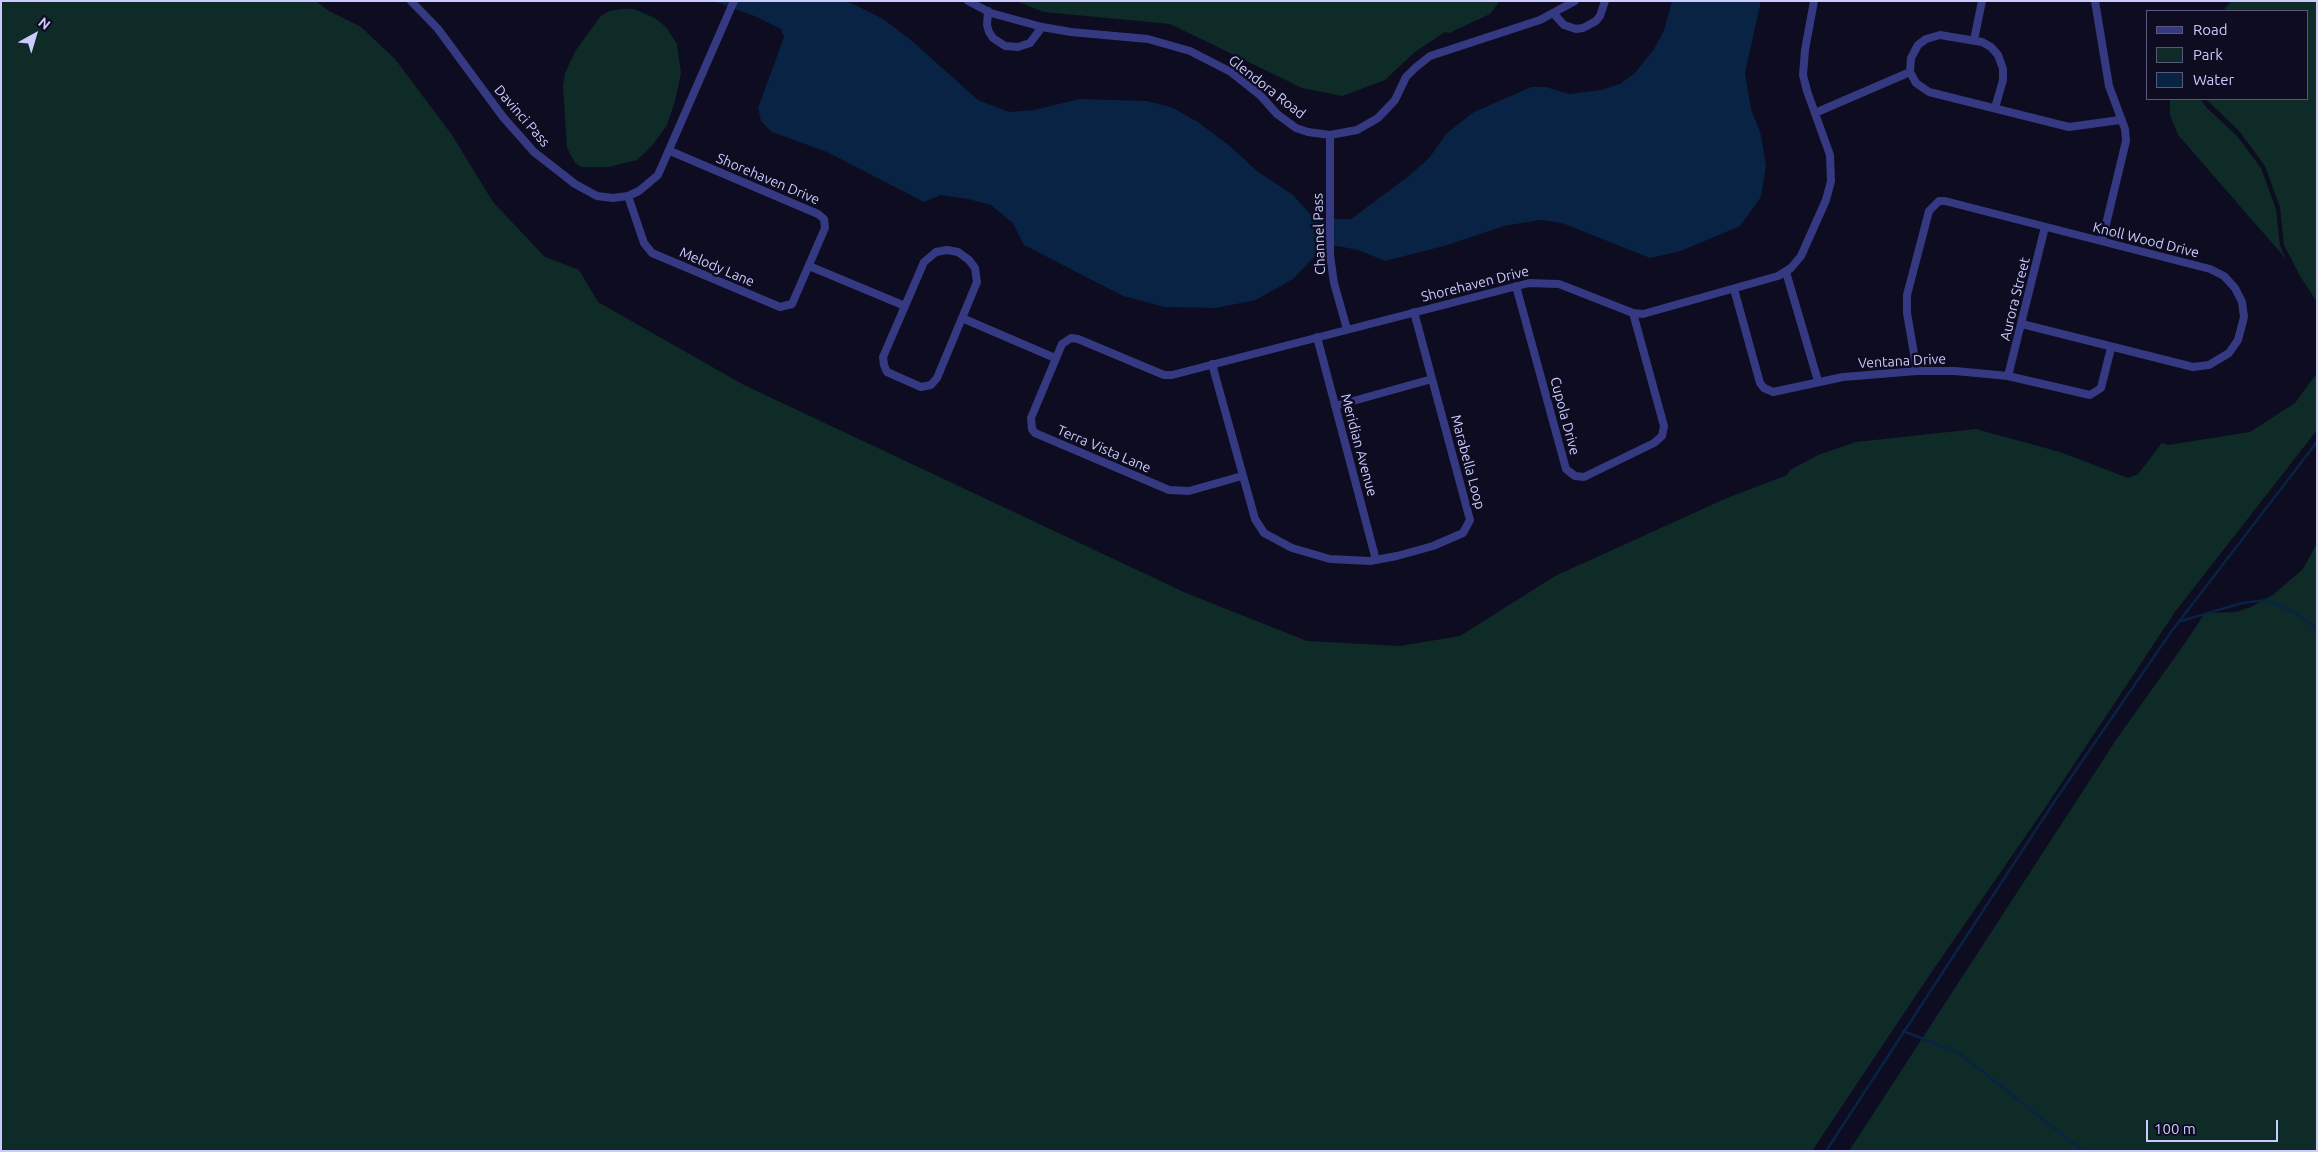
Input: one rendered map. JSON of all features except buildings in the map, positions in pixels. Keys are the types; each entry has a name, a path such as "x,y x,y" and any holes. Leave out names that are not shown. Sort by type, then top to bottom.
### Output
{"street":[{"name":"Davinci Pass","path":"411,1 438,29 504,117 534,152 576,184 597,196 613,198 628,196"},
{"path":"628,196 639,191 658,175 734,1"},
{"name":"Glendora Road","path":"968,1 988,11 1042,27 1071,32 1148,39 1190,51 1231,72 1260,95 1277,114 1296,128 1330,135 1357,130 1378,118 1395,100 1406,78 1414,68 1430,56 1499,35 1554,14 1575,1"},
{"path":"1554,14 1564,25 1576,29 1583,28 1596,21 1600,16 1605,1"},
{"path":"1814,1 1803,65 1806,90 1830,155 1831,181 1826,200 1801,256 1786,272 1818,381"},
{"path":"1974,40 1982,1"},
{"path":"2095,1 2109,86 2120,120 2125,129 2126,145 2102,241"},
{"path":"988,11 987,25 989,32 993,38 1005,46 1018,47 1030,43 1042,27"},
{"path":"1995,108 2003,80 2002,64 1991,47 1974,40 1940,34 1926,38 1912,53 1910,72 1916,83 1929,92 2069,127 2120,120"},
{"path":"1815,112 1910,72"},
{"name":"Channel Pass","path":"1330,135 1330,254 1334,283 1347,329"},
{"name":"Shorehaven Drive","path":"670,151 822,216 825,228 809,266"},
{"name":"Melody Lane","path":"628,196 644,243 652,252 780,307 792,304 809,266"},
{"name":"Knoll Wood Drive","path":"1917,371 1907,313 1907,295 1931,206 1939,201 1945,200 2217,272 2235,288 2244,309 2244,325 2234,347 2223,358 2209,365 2185,366 2022,324"},
{"name":"Aurora Street","path":"2008,376 2045,227"},
{"path":"942,250 953,250 969,260 975,268 976,287 937,378 931,385 921,387 891,374 884,365 884,353 905,306 926,260 942,250"},
{"path":"809,266 905,306"},
{"name":"Shorehaven Drive","path":"1055,358 1062,344 1074,338 1164,375 1172,375 1516,286 1539,282 1559,284 1633,313 1652,312 1786,272"},
{"name":"Cupola Drive","path":"1516,286 1566,469 1575,476 1584,477 1654,443 1662,436 1664,426 1633,313"},
{"name":"Ventana Drive","path":"1734,289 1760,383 1764,388 1773,392 1818,381 1875,373 1955,371 2008,376 2090,395 2101,388 2111,348"},
{"name":"Marabella Loop","path":"1212,364 1255,519 1259,527 1272,538 1302,551 1330,559 1376,560 1433,546 1463,533 1469,525 1470,515 1414,312"},
{"path":"962,318 1055,358"},
{"name":"Meridian Avenue","path":"1317,337 1376,560"},
{"name":"Terra Vista Lane","path":"1055,358 1031,418 1032,430 1039,436 1169,490 1189,491 1242,476"},
{"path":"1335,406 1432,379"}],"green space":[{"path":"1,1 316,1 329,11 361,27 395,59 452,135 493,202 545,257 579,270 598,302 744,385 1186,593 1307,641 1400,646 1460,636 1555,576 1727,498 1787,475 1790,470 1818,455 1856,442 1976,429 2060,452 2128,478 2138,474 2162,443 2168,445 2250,432 2295,403 2317,373 2317,430 2175,612 2045,808 1935,967 1812,1151 1,1151"},
{"path":"1016,1 1500,1 1490,14 1449,33 1445,32 1415,52 1385,80 1342,96 1302,88 1170,24 1044,12"},
{"path":"2231,1 2317,1 2317,302 2300,276 2284,245 2280,207 2265,166 2240,132 2207,100 2308,100 2308,10 2224,10"},
{"path":"634,9 655,18 666,27 677,44 681,73 675,101 667,125 652,146 637,160 609,167 581,167 575,163 567,148 563,86 565,73 576,50 600,17 609,11"},
{"path":"2170,100 2202,100 2205,106 2237,136 2261,168 2276,209 2280,246 2286,259 2178,135 2170,115"},
{"path":"2317,543 2317,1151 1849,1151 2118,737 2205,613 2236,612 2251,607 2274,594 2303,569"}],"water":[{"path":"713,1 842,1 851,3 883,19 911,40 978,100 1009,112 1034,110 1079,99 1146,101 1171,107 1198,122 1231,147 1257,171 1293,195 1310,214 1331,219 1351,219 1410,175 1429,158 1447,133 1474,112 1531,87 1546,87 1569,94 1601,90 1620,84 1635,73 1654,49 1664,30 1672,1 1761,1 1745,73 1751,109 1761,135 1766,166 1761,197 1740,226 1681,251 1650,258 1562,223 1540,220 1504,226 1444,246 1385,261 1358,250 1332,245 1312,259 1293,279 1256,300 1216,308 1164,307 1123,296 1024,245 1013,223 991,205 941,195 924,202 827,152 772,132 761,121 758,108 784,37 781,29 757,17"}],"waterway":[{"path":"1826,1151 2058,796 2171,632 2317,442"},
{"path":"2181,621 2242,603 2267,600 2294,612 2317,629"},
{"path":"1903,1031 1959,1053 2083,1151"}]}
